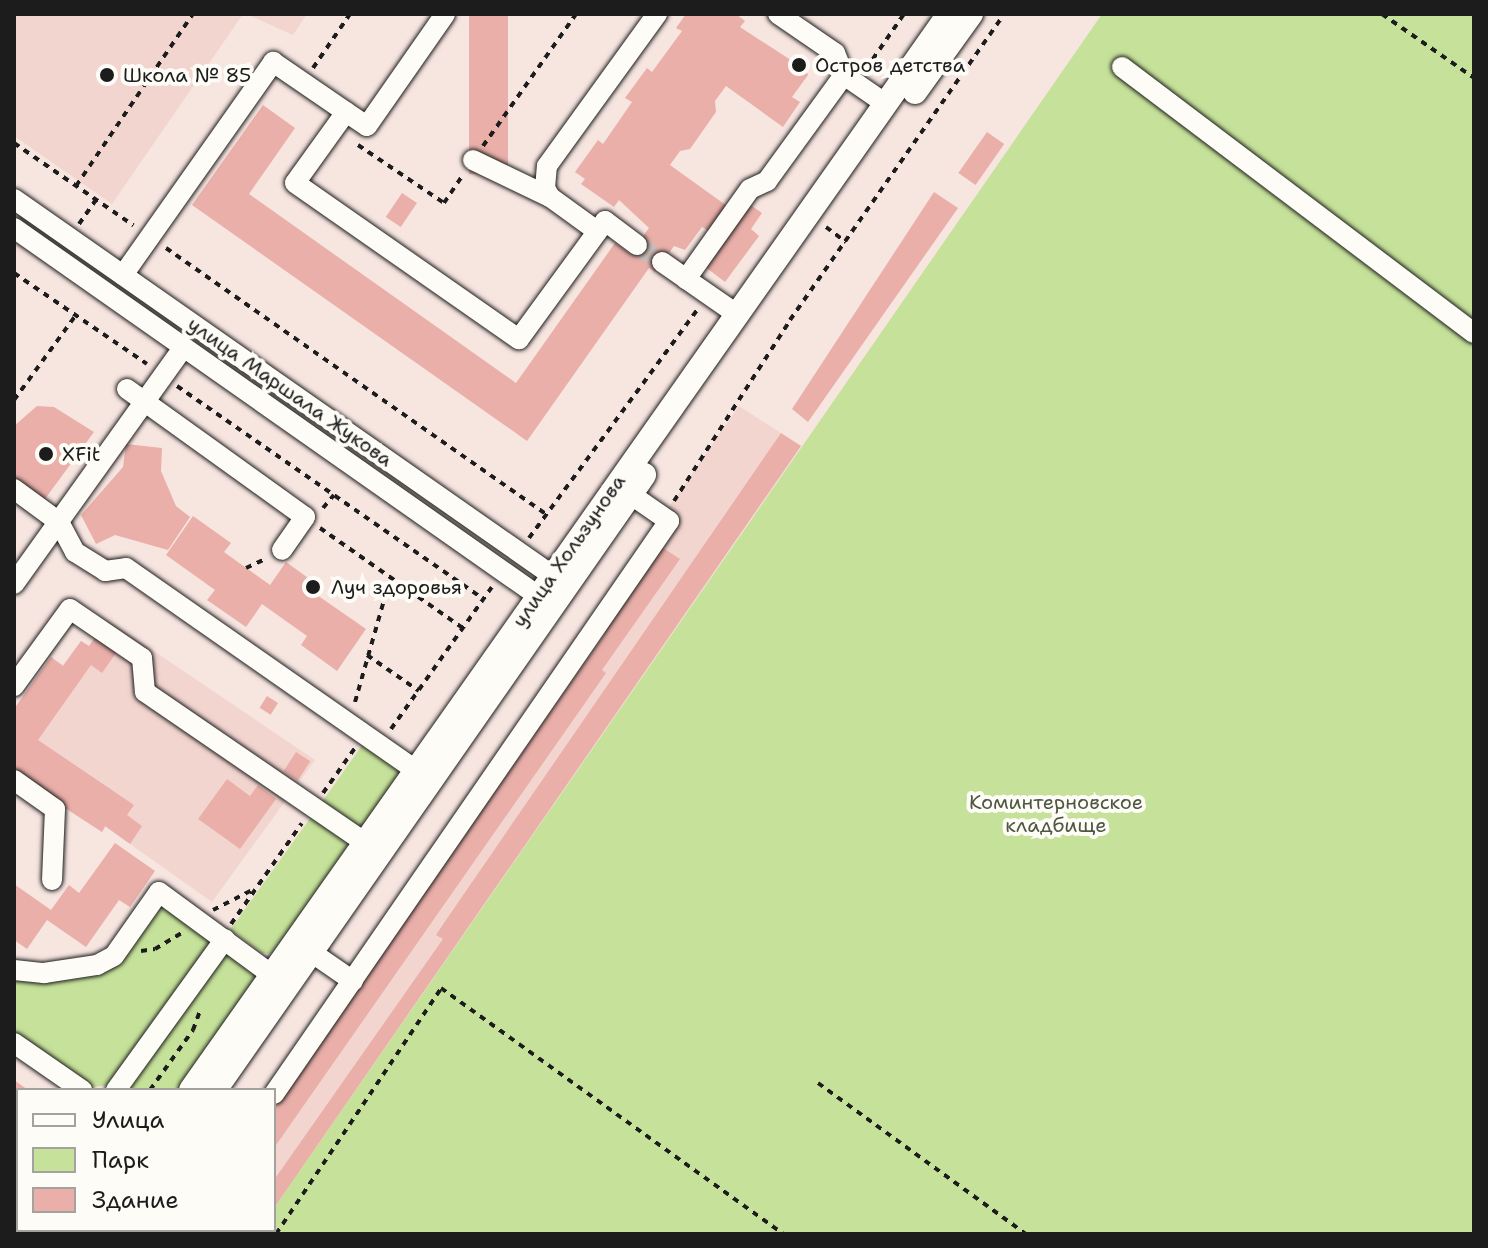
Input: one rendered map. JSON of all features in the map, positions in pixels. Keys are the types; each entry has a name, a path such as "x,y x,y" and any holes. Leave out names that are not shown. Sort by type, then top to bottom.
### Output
{"main road":[{"name":"улица Хользунова","path":"192,1088 272,975 372,848 949,14"},
{"name":"улица Хользунова","path":"559,580 630,494 971,14"},
{"name":"улица Хользунова","path":"216,1088 311,952 416,770 545,601"}],"street":[{"path":"123,275 273,62 367,126 445,14"},
{"path":"550,197 545,188 547,166 657,14"},
{"path":"778,14 835,53 850,80 886,104"},
{"path":"1122,67 1474,333"},
{"path":"686,279 750,189 767,181 850,80"},
{"path":"346,112 295,183 519,339 605,221 637,245"},
{"path":"473,160 550,197 597,231"},
{"name":"улица Маршала Жукова","path":"14,199 559,580"},
{"name":"улица Маршала Жукова","path":"14,228 545,601"},
{"path":"662,262 738,315"},
{"path":"14,584 183,348"},
{"path":"127,389 305,517 282,550"},
{"path":"14,489 59,522 75,552 105,571 126,568 416,770"},
{"path":"276,1091 669,521 630,494"},
{"path":"14,686 70,609 142,658 145,692 372,848"},
{"path":"14,780 55,809 52,880"},
{"path":"14,970 44,973 97,965 114,956 159,892 272,975"},
{"path":"117,1088 225,939"},
{"path":"311,952 353,981"},
{"path":"14,1043 79,1088"}],"path":[{"path":"76,186 193,14"},
{"path":"303,83 350,14"},
{"path":"850,80 904,14"},
{"path":"664,517 790,320 1004,14"},
{"path":"1382,14 1474,78"},
{"path":"14,143 548,515"},
{"path":"14,273 483,599"},
{"path":"518,552 708,294"},
{"path":"14,400 76,315"},
{"path":"305,517 463,628"},
{"path":"225,939 232,920 365,734 419,691 504,572"},
{"path":"365,734 367,655 391,576"},
{"path":"367,655 419,691"},
{"path":"276,1234 441,988 783,1234"},
{"path":"151,1088 193,1030 202,1004"},
{"path":"818,1083 1026,1234"}],"shaded area":[{"name":"Школа № 85","path":"14,14 243,14 112,204 14,136"},
{"name":"Школа № 85","path":"246,14 307,14 293,35"},
{"path":"739,406 801,446 276,1205 276,1088 266,1088"},
{"path":"108,620 315,760 212,902 106,827 102,832 14,773 14,709 51,657 63,665 81,641 89,646"}],"green space":[{"name":"Коминтерновское кладбище","path":"1102,14 1474,14 1474,1234 256,1234 276,1232 276,1205"},
{"path":"363,744 396,767 401,778 367,827 355,825 322,802"},
{"path":"311,817 344,840 348,854 277,954 262,953 230,930"},
{"path":"160,903 217,942 112,1085 92,1087 14,1033 14,976 102,969"},
{"path":"226,949 253,968 258,981 182,1088 125,1088"}],"building":[{"path":"469,14 508,14 508,174 469,174"},
{"path":"686,14 736,14 745,21 740,27 806,70 808,75 792,97 800,102 783,127 726,86 715,101 716,112 690,149 680,151 670,165 727,206 709,231 702,227 685,250 674,246 655,272 649,268 527,441 192,205 263,105 295,128 249,194 516,383 615,243 630,254 649,228 619,200 614,207 581,184 585,179 575,172 598,140 603,144 632,102 625,98 647,68 652,72 682,31 676,28"},
{"path":"987,132 1004,144 976,185 958,173"},
{"path":"934,192 958,208 808,422 792,409"},
{"path":"402,193 417,203 401,227 386,217"},
{"path":"749,204 762,213 751,229 759,236 725,282 704,266"},
{"name":"XFit","path":"37,406 54,407 94,432 45,499 14,477 14,426"},
{"path":"781,433 801,446 276,1205 276,1177 443,939 436,935"},
{"path":"126,444 162,448 161,471 176,506 190,517 168,550 115,535 96,544 81,515 123,467"},
{"path":"193,516 231,543 224,552 270,585 286,562 322,588 317,595 366,629 337,671 301,645 307,636 262,604 246,627 207,600 215,590 166,555"},
{"path":"660,546 680,559 602,670 606,673 276,1145 276,1106 605,634 605,626"},
{"path":"95,638 116,653 102,673 91,665 38,740 134,805 127,815 142,826 130,844 105,826 102,832 14,775 14,709 51,657 63,666 81,641 89,646"},
{"path":"267,696 278,703 271,715 260,708"},
{"path":"296,752 310,761 298,781 283,771"},
{"path":"227,779 250,796 258,785 276,799 240,849 198,819"},
{"path":"115,843 155,871 130,907 119,900 86,947 47,920 27,949 14,940 14,884 51,910 69,885 79,893"},
{"path":"14,1080 25,1088 16,1088 16,1112"}],"tunnel":[{"path":"637,245 662,262"}],"place":[{"name":"Остров детства","path":"799,65"},
{"name":"Школа № 85","path":"107,75"},
{"name":"XFit","path":"46,454"},
{"name":"Луч здоровья","path":"313,587"}]}
